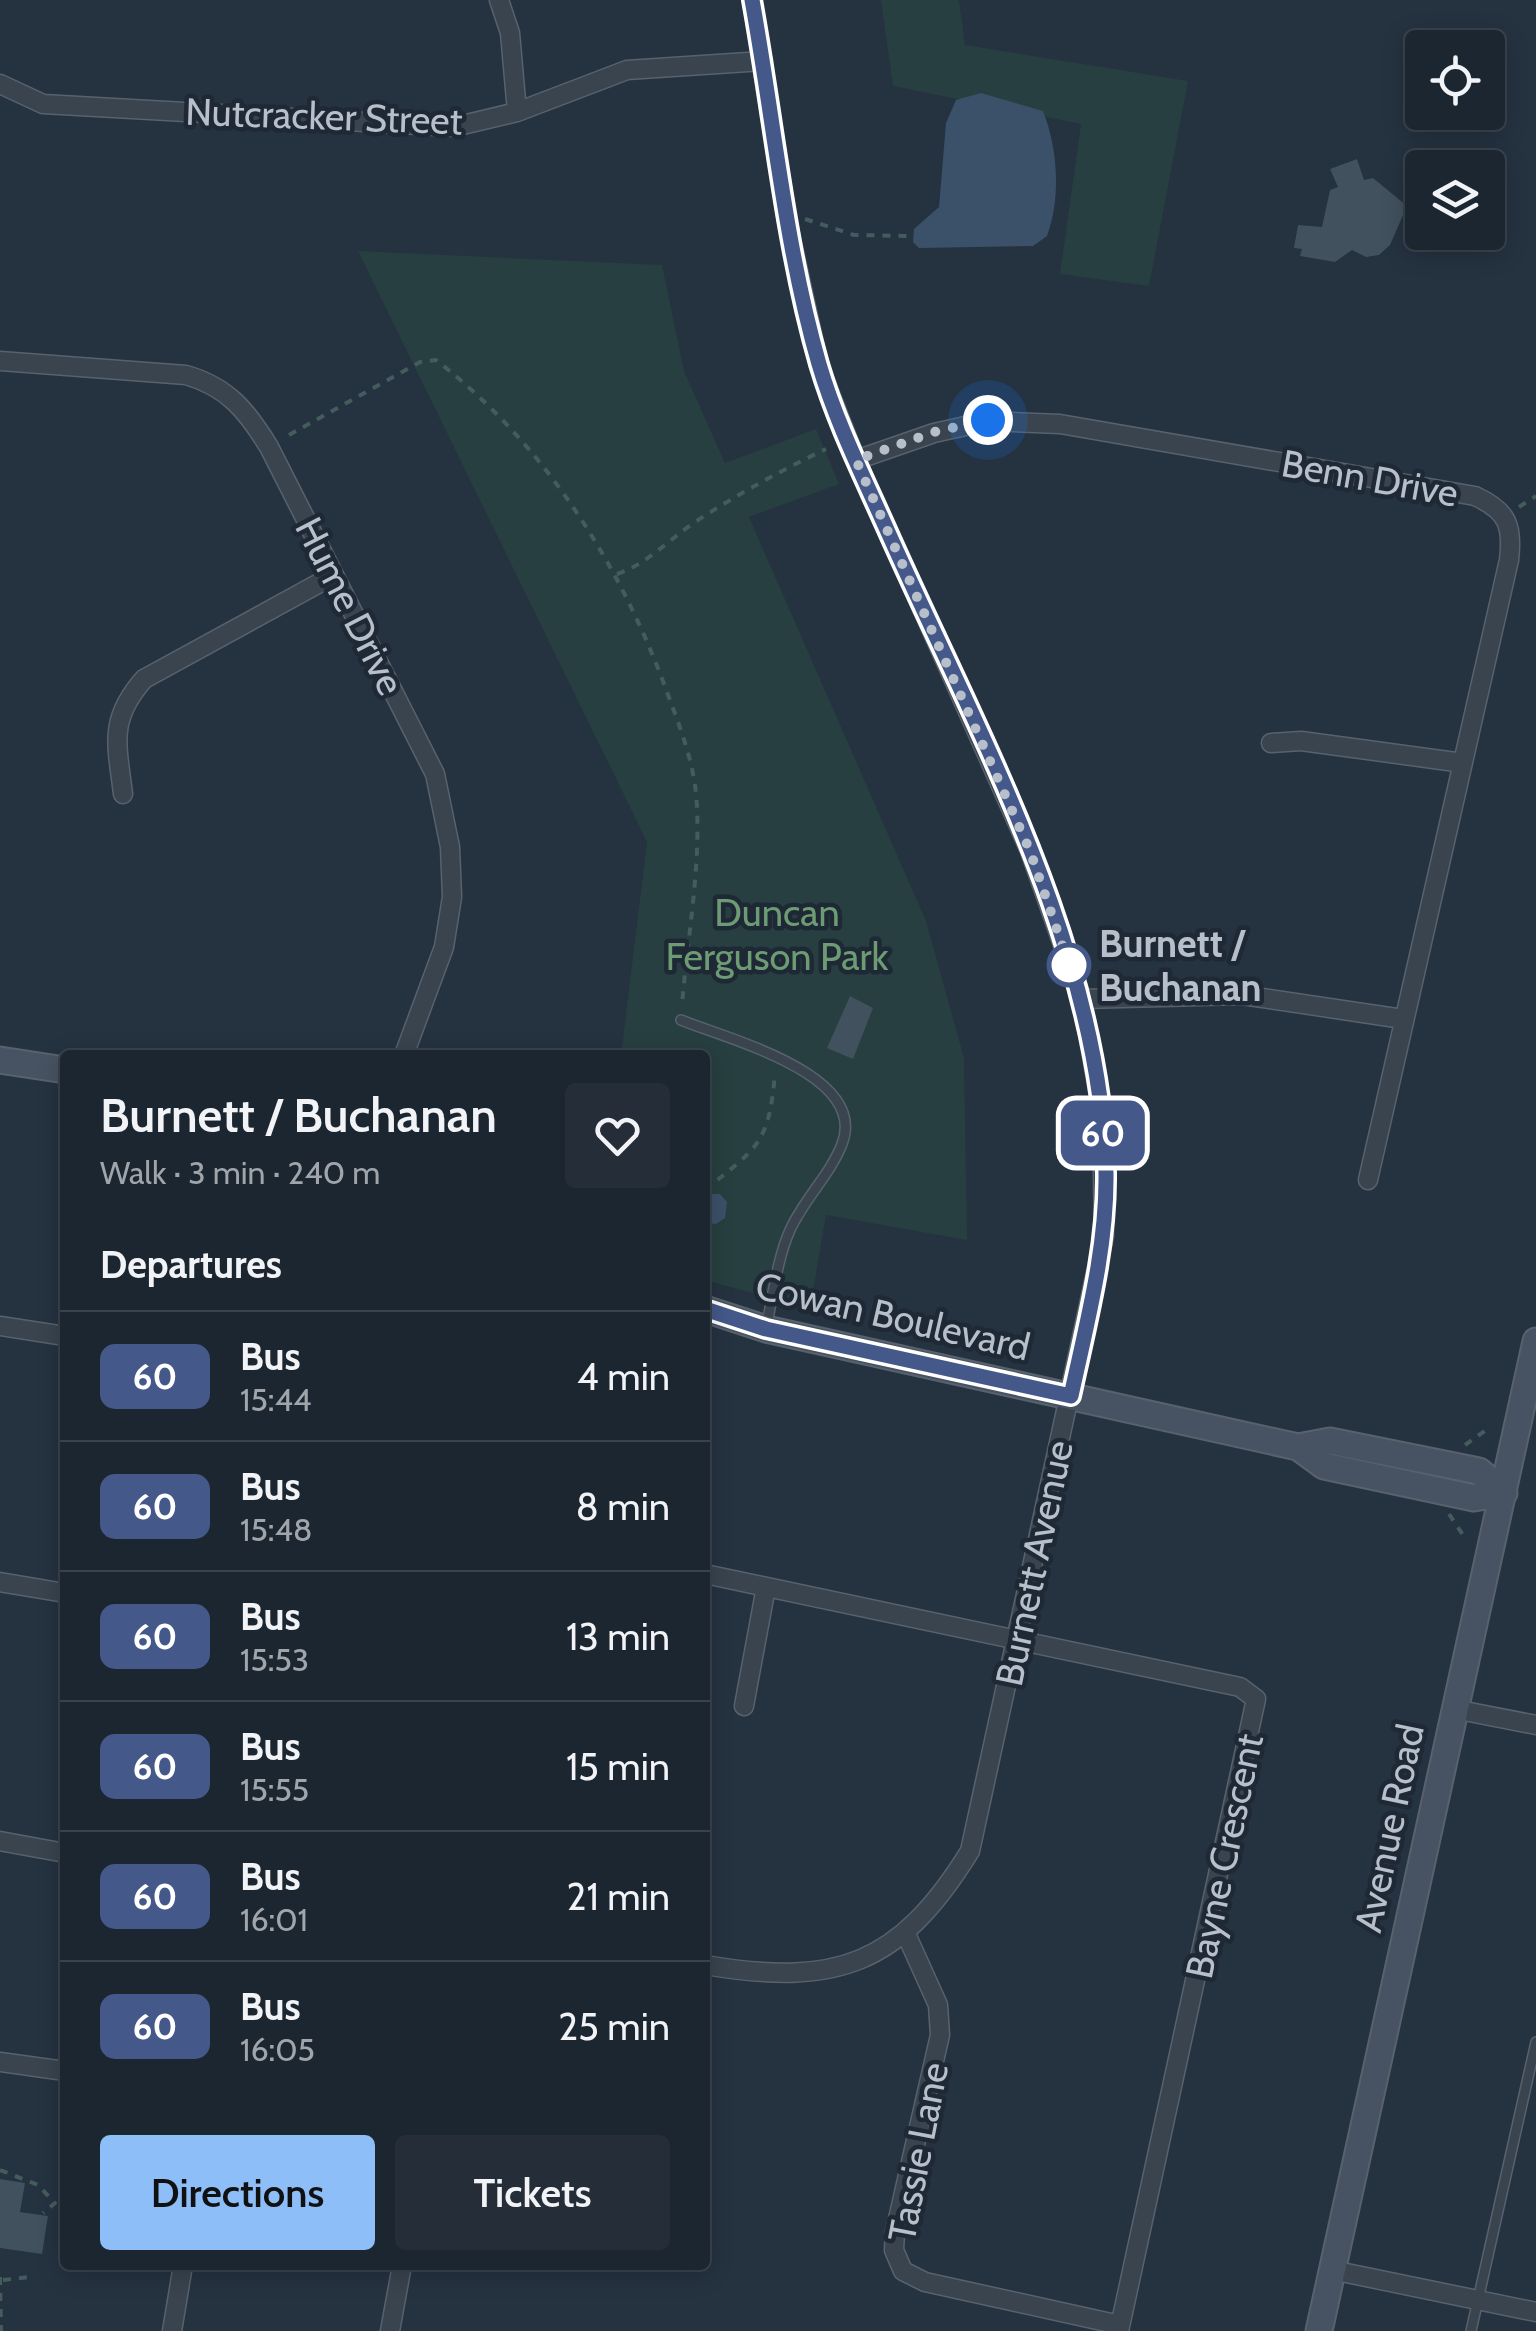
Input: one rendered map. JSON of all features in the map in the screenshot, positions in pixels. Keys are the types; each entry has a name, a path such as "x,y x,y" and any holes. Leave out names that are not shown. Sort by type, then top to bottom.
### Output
{"street":[{"path":"499,0 510,32 517,112"},
{"name":"Burnett Avenue","path":"710,1966 767,1975 822,1973 864,1958 906,1934 946,1888 970,1850 1071,1396 1105,1220 1102,1113 1082,999 1030,851 856,460 819,366 786,213 752,0"},
{"name":"Nutcracker Street","path":"0,84 43,104 454,127 517,112 627,70 763,61"},
{"name":"Hume Drive","path":"0,361 186,375 227,392 248,413 269,447 435,774 450,847 452,898 444,947 406,1050"},
{"name":"Benn Drive","path":"856,460 934,432 988,420 1060,424 1475,496 1506,515 1513,530 1509,560 1368,1180"},
{"path":"123,794 115,727 125,700 144,679 334,576"},
{"path":"1271,743 1301,741 1462,763"},
{"path":"1082,999 1242,995 1404,1019"},
{"path":"0,1060 60,1069"},
{"name":"Cowan Boulevard","path":"710,1311 766,1329 1298,1447 1330,1441 1479,1472 1504,1493"},
{"path":"0,1326 60,1335"},
{"name":"Avenue Road","path":"1319,2331 1536,1341"},
{"name":"Bayne Crescent","path":"710,1575 1240,1687 1256,1699 1120,2328"},
{"path":"0,1582 60,1593"},
{"path":"744,1706 766,1587"},
{"path":"1454,1708 1536,1725"},
{"path":"0,1841 60,1852"},
{"name":"Tassie Lane","path":"906,1934 938,2005 940,2035 895,2232 894,2250 904,2272 926,2282 1120,2328"},
{"path":"0,2062 60,2071"},
{"path":"172,2331 182,2270"},
{"path":"390,2331 401,2270"},
{"path":"1332,2270 1536,2312"}],"lane":[{"path":"681,1020 804,1070 830,1088 845,1111 844,1140 788,1234 766,1329"},
{"path":"1470,2331 1536,2042"}],"path":[{"path":"786,213 854,236 909,236"},
{"path":"289,435 420,362 436,360 479,394 541,462 617,574 689,752 697,809 681,1020"},
{"path":"617,574 643,565 682,531 750,486 826,448"},
{"path":"1506,515 1536,496"},
{"path":"710,1186 759,1146 771,1116 776,1058"},
{"path":"1462,1448 1488,1428"},
{"path":"1449,1514 1465,1538"},
{"path":"0,2170 38,2185 55,2203 43,2213"},
{"path":"2,2331 2,2279 30,2277"}],"green space":[{"path":"881,0 959,0 965,45 1188,81 1149,286 1060,274 1081,124 893,86"},
{"name":"Duncan Ferguson Park","path":"358,251 662,265 684,371 725,463 816,429 839,484 749,517 926,921 964,1058 967,1240 826,1215 810,1309 710,1281 710,1050 622,1050 647,842"}],"water":[{"path":"981,93 1043,111 1056,174 1047,236 1033,246 919,248 913,242 914,229 939,207 946,123 956,100"},
{"path":"710,1194 720,1194 727,1202 725,1218 710,1223"}],"building":[{"path":"1357,159 1364,180 1373,178 1405,204 1390,245 1379,255 1366,257 1352,250 1335,262 1300,256 1302,249 1294,248 1298,225 1322,227 1330,190 1338,187 1330,169"},
{"path":"850,996 873,1008 853,1059 827,1048"},
{"path":"0,2179 25,2183 20,2212 48,2216 42,2254 0,2248"}],"bus line":[{"name":"60","path":"710,1311 766,1329 1071,1396 1104,1236 1106,1173 1102,1113 1082,999 1030,851 856,460 819,366 787,221 752,0"}],"place":[{"name":"Burnett / Buchanan","path":"1069,965"}],"route":[{"path":"988,420 934,432 856,460 1030,851 1069,965"}]}
